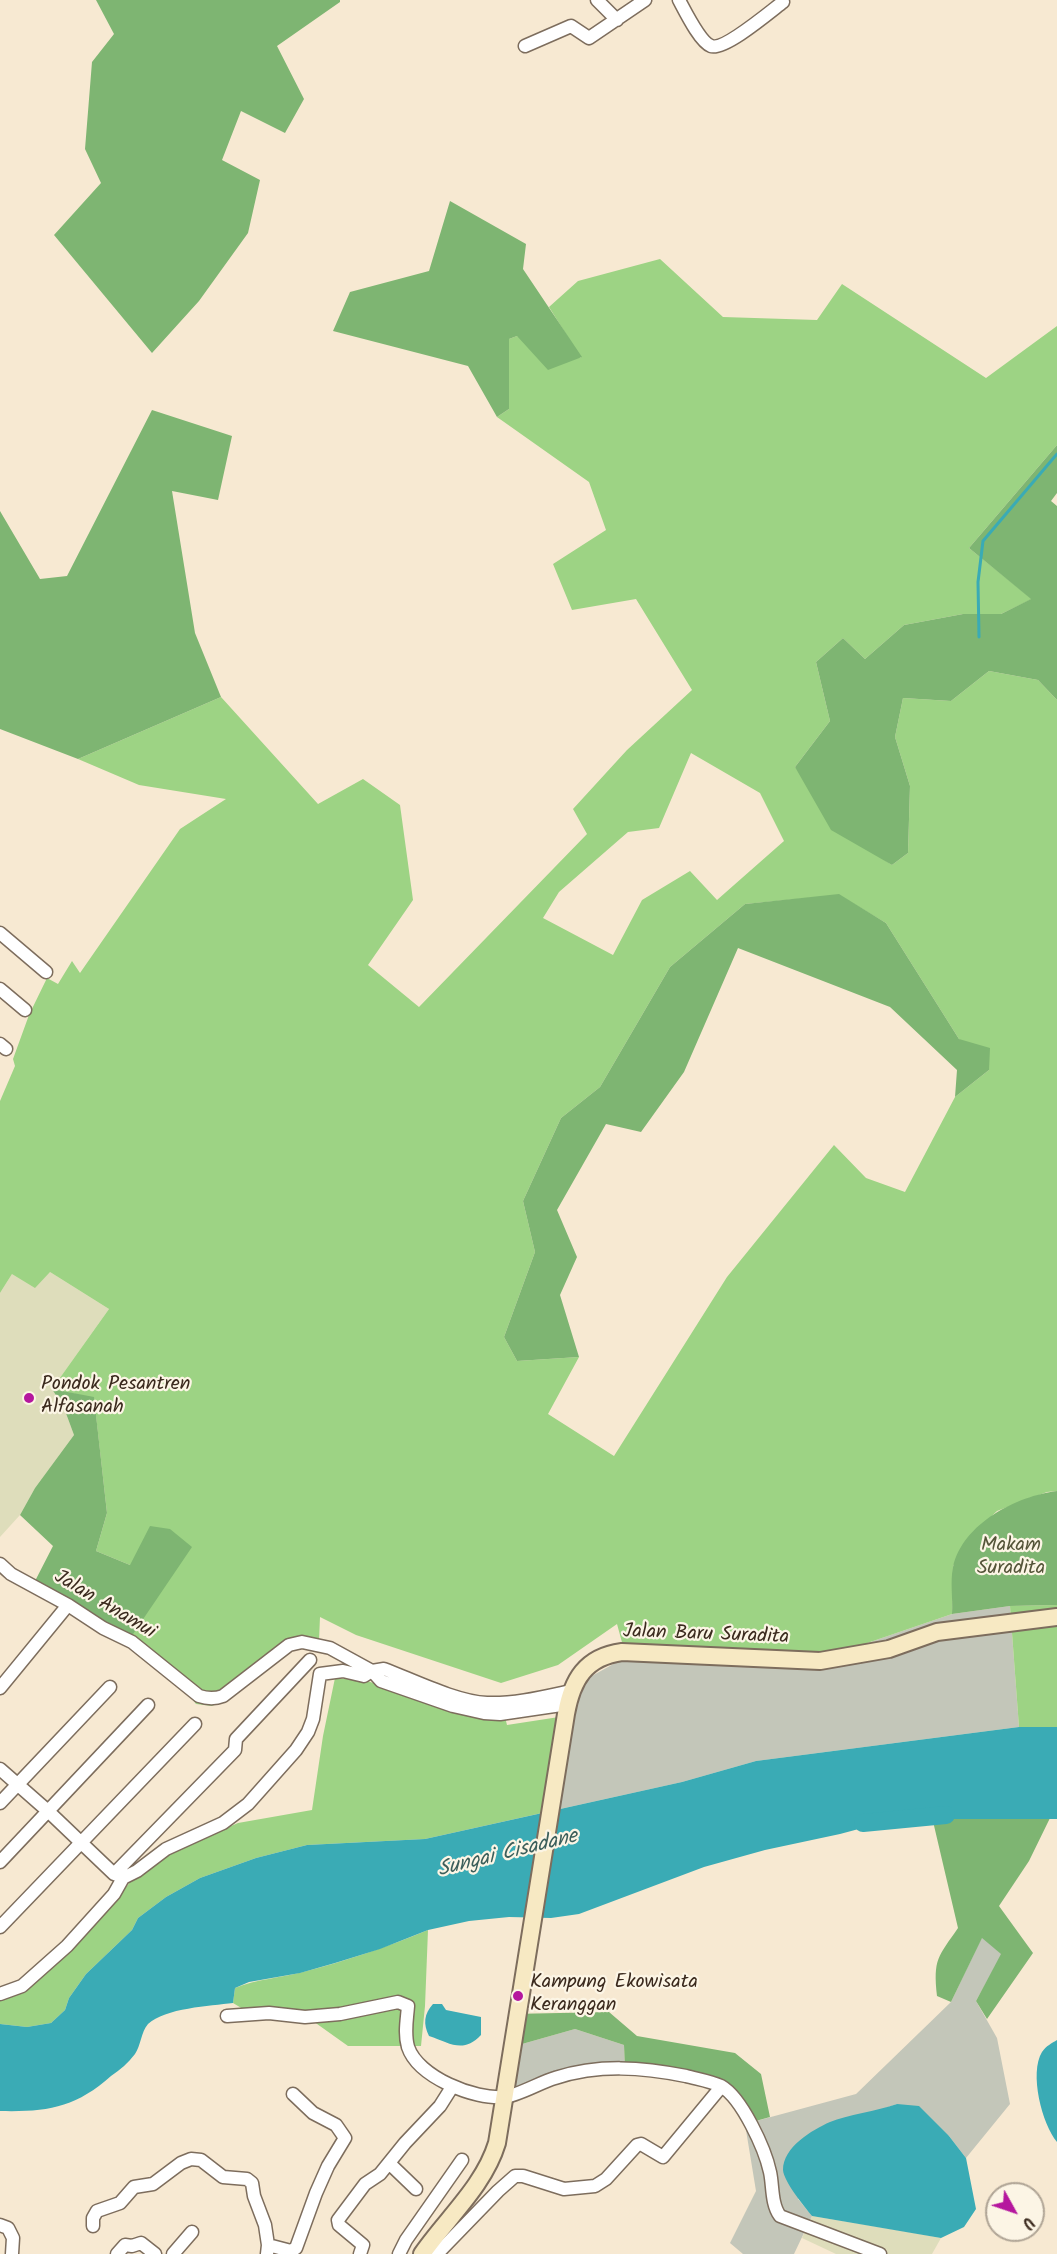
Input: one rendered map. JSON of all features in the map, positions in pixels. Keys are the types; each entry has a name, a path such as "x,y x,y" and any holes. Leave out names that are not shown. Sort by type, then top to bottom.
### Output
{"main road":[{"name":"Jalan Baru Suradita","path":"422,2254 490,2163 497,2143 568,1703 578,1677 590,1664 614,1653 820,1660 889,1649 937,1632 1057,1617"}],"street":[{"path":"597,0 617,20"},
{"path":"525,46 571,26 589,38 645,0"},
{"path":"679,0 703,40 711,46 719,47 783,2"},
{"path":"0,933 46,972"},
{"path":"0,989 25,1010"},
{"name":"Jalan Anamui","path":"0,1564 11,1574 68,1605 103,1628 132,1642 199,1696 206,1698 223,1696 289,1645 302,1642 330,1648 372,1671"},
{"path":"0,1688 68,1605"},
{"path":"0,1994 22,1986 67,1946 114,1894 119,1876 235,1750 236,1739 310,1660"},
{"path":"119,1876 137,1871 166,1849 223,1823 248,1804 296,1750 308,1732 320,1674 343,1671 364,1676 372,1671 384,1669 459,1697 485,1703 568,1703"},
{"path":"0,1803 110,1688"},
{"path":"0,1862 148,1705"},
{"path":"0,1928 195,1724"},
{"path":"0,1769 119,1876"},
{"path":"227,2016 269,2013 305,2018 339,2014 398,2002 408,2006 405,2034 409,2049 418,2063 452,2088 505,2097 557,2077 612,2068 642,2068 708,2081 721,2086 737,2102 764,2150 770,2169 776,2210 780,2216 880,2254"},
{"path":"438,2254 515,2176 533,2178 569,2189 600,2184 637,2145 641,2144 663,2157 721,2086"},
{"path":"360,2254 363,2244 339,2225 338,2220 368,2181 390,2164 405,2143 440,2106 452,2088"},
{"path":"93,2226 93,2218 97,2211 120,2203 134,2187 153,2184 181,2163 191,2159 201,2160 223,2177 247,2179 252,2183 254,2196 265,2225 268,2249 291,2251 296,2248 315,2193 345,2138 336,2126 313,2113 293,2094"},
{"path":"399,2254 462,2160"},
{"path":"390,2164 416,2189"},
{"path":"0,2225 8,2228 13,2238 12,2254"},
{"path":"173,2254 192,2232"},
{"path":"117,2254 125,2245 132,2246 141,2243 155,2254"}],"shaded area":[{"name":"Pondok Pesantren Alfasanah","path":"50,1272 109,1309 52,1389 64,1408 74,1435 35,1488 20,1515 0,1537 0,1293 12,1274"},
{"path":"1010,1606 1019,1727 756,1761 682,1782 551,1811 581,1682 626,1657 803,1665 952,1614"},
{"path":"982,1937 1002,1954 976,2001 997,2038 1010,2104 966,2158 949,2136 897,2104 874,2112 798,2199 812,2216 794,2254 743,2254 730,2243 756,2191 745,2124 856,2094 951,2002"},
{"path":"575,2029 624,2045 625,2069 598,2066 505,2097 515,2046"},
{"path":"812,2216 941,2238 932,2254 836,2254 802,2238"}],"green space":[{"path":"96,0 340,0 277,46 304,99 285,133 241,111 222,160 260,180 248,233 199,301 152,353 54,235 101,183 85,149 92,62 114,34"},
{"path":"450,201 526,244 523,269 582,357 548,370 517,336 509,339 509,409 497,417 468,366 333,331 350,292 429,271"},
{"path":"660,259 723,317 817,320 842,284 986,378 1057,326 1057,445 969,548 1032,599 1001,614 963,614 904,625 865,659 843,638 816,662 830,721 795,767 868,849 892,865 908,853 910,786 895,737 903,698 951,701 989,671 1038,680 1057,700 1057,1491 1047,1492 997,1511 973,1534 953,1566 952,1614 803,1665 626,1657 617,1624 558,1665 501,1683 356,1635 320,1617 319,1641 296,1642 223,1701 212,1706 196,1704 163,1661 131,1637 130,1565 96,1551 107,1513 94,1398 52,1389 109,1309 50,1272 35,1288 12,1274 0,1293 0,1101 15,1066 13,1059 29,1015 47,978 58,984 72,961 80,973 180,829 226,799 139,785 78,759 221,697 318,804 363,779 400,805 413,900 368,965 419,1007 587,834 573,809 627,750 692,690 636,599 572,610 553,564 606,530 589,482 497,417 509,409 509,339 517,336 581,358 549,307 578,281","holes":["691,753 760,793 784,841 717,900 690,871 642,900 613,955 543,918 559,892 628,832 659,828","839,895 886,923 959,1039 989,1070 955,1097 905,1192 866,1178 834,1145 727,1277 614,1456 548,1414 579,1357 517,1361 504,1337 535,1252 523,1201 561,1118 600,1087 670,967 745,904"]},
{"path":"152,410 232,436 218,500 172,491 195,633 221,697 78,759 0,729 0,511 40,579 67,576"},
{"path":"1057,445 1057,493 1051,501 1057,506 1057,700 1038,680 989,671 951,701 903,698 895,737 910,786 908,853 892,865 831,830 795,767 830,721 816,662 843,638 865,659 904,625 963,614 1001,614 1031,599 969,548"},
{"path":"839,894 886,923 959,1039 990,1048 989,1070 955,1097 957,1070 890,1007 738,948 684,1072 641,1132 606,1124 557,1210 577,1257 560,1295 579,1357 517,1361 504,1337 535,1252 523,1201 561,1118 600,1087 670,967 745,904"},
{"path":"52,1389 94,1397 107,1513 96,1551 130,1565 150,1526 170,1529 192,1547 131,1637 34,1583 53,1546 20,1515 35,1488 74,1435 64,1408"},
{"name":"Makam Suradita","path":"1057,1491 1057,1605 1010,1606 952,1614 953,1567 968,1537 994,1514 1009,1506 1041,1494"},
{"path":"1057,1605 1057,1728 1019,1727 1010,1606"},
{"path":"335,1678 367,1681 468,1712 505,1717 507,1725 559,1717 551,1811 425,1839 307,1845 256,1858 200,1878 166,1897 138,1918 132,1930 86,1974 69,1998 65,2010 51,2023 27,2027 0,2024 0,1998 113,1903 131,1881 175,1850 238,1823 312,1810 323,1736"},
{"path":"932,1817 1050,1818 1029,1861 999,1906 1033,1953 987,2019 976,2001 1001,1954 982,1938 951,2002 937,1996 938,1959 958,1928"},
{"path":"428,1930 421,2046 348,2046 296,2009 243,2009 233,2003 235,1988 335,1963"},
{"path":"609,2012 637,2036 735,2053 761,2074 770,2117 745,2124 727,2083 625,2069 624,2045 575,2029 515,2046 511,2014"}],"water":[{"path":"1019,1727 1057,1727 1057,1819 896,1819 704,1867 579,1914 551,1918 509,1917 469,1921 428,1930 380,1949 335,1963 300,1973 249,1982 235,1988 233,2003 165,2014 148,2024 135,2054 127,2063 85,2095 60,2106 46,2109 0,2111 0,2024 27,2027 51,2023 65,2010 69,1998 86,1974 132,1930 138,1918 166,1897 200,1878 256,1858 307,1845 425,1839 682,1782 756,1761"},
{"path":"433,2004 442,2004 446,2010 481,2017 481,2035 462,2046 429,2036 425,2019"},
{"path":"1057,2040 1057,2142 1042,2111 1037,2072 1042,2052"},
{"path":"897,2104 919,2106 949,2136 966,2158 976,2209 964,2227 941,2238 812,2216 784,2175 784,2162 788,2154 800,2140 815,2130 830,2122"}],"waterway":[{"path":"979,637 978,582 983,541 1057,454"},
{"name":"Sungai Cisadane","path":"863,1823 946,1815"}],"place":[{"name":"Pondok Pesantren Alfasanah","path":"29,1398"},
{"name":"Kampung Ekowisata Keranggan","path":"518,1996"}]}
